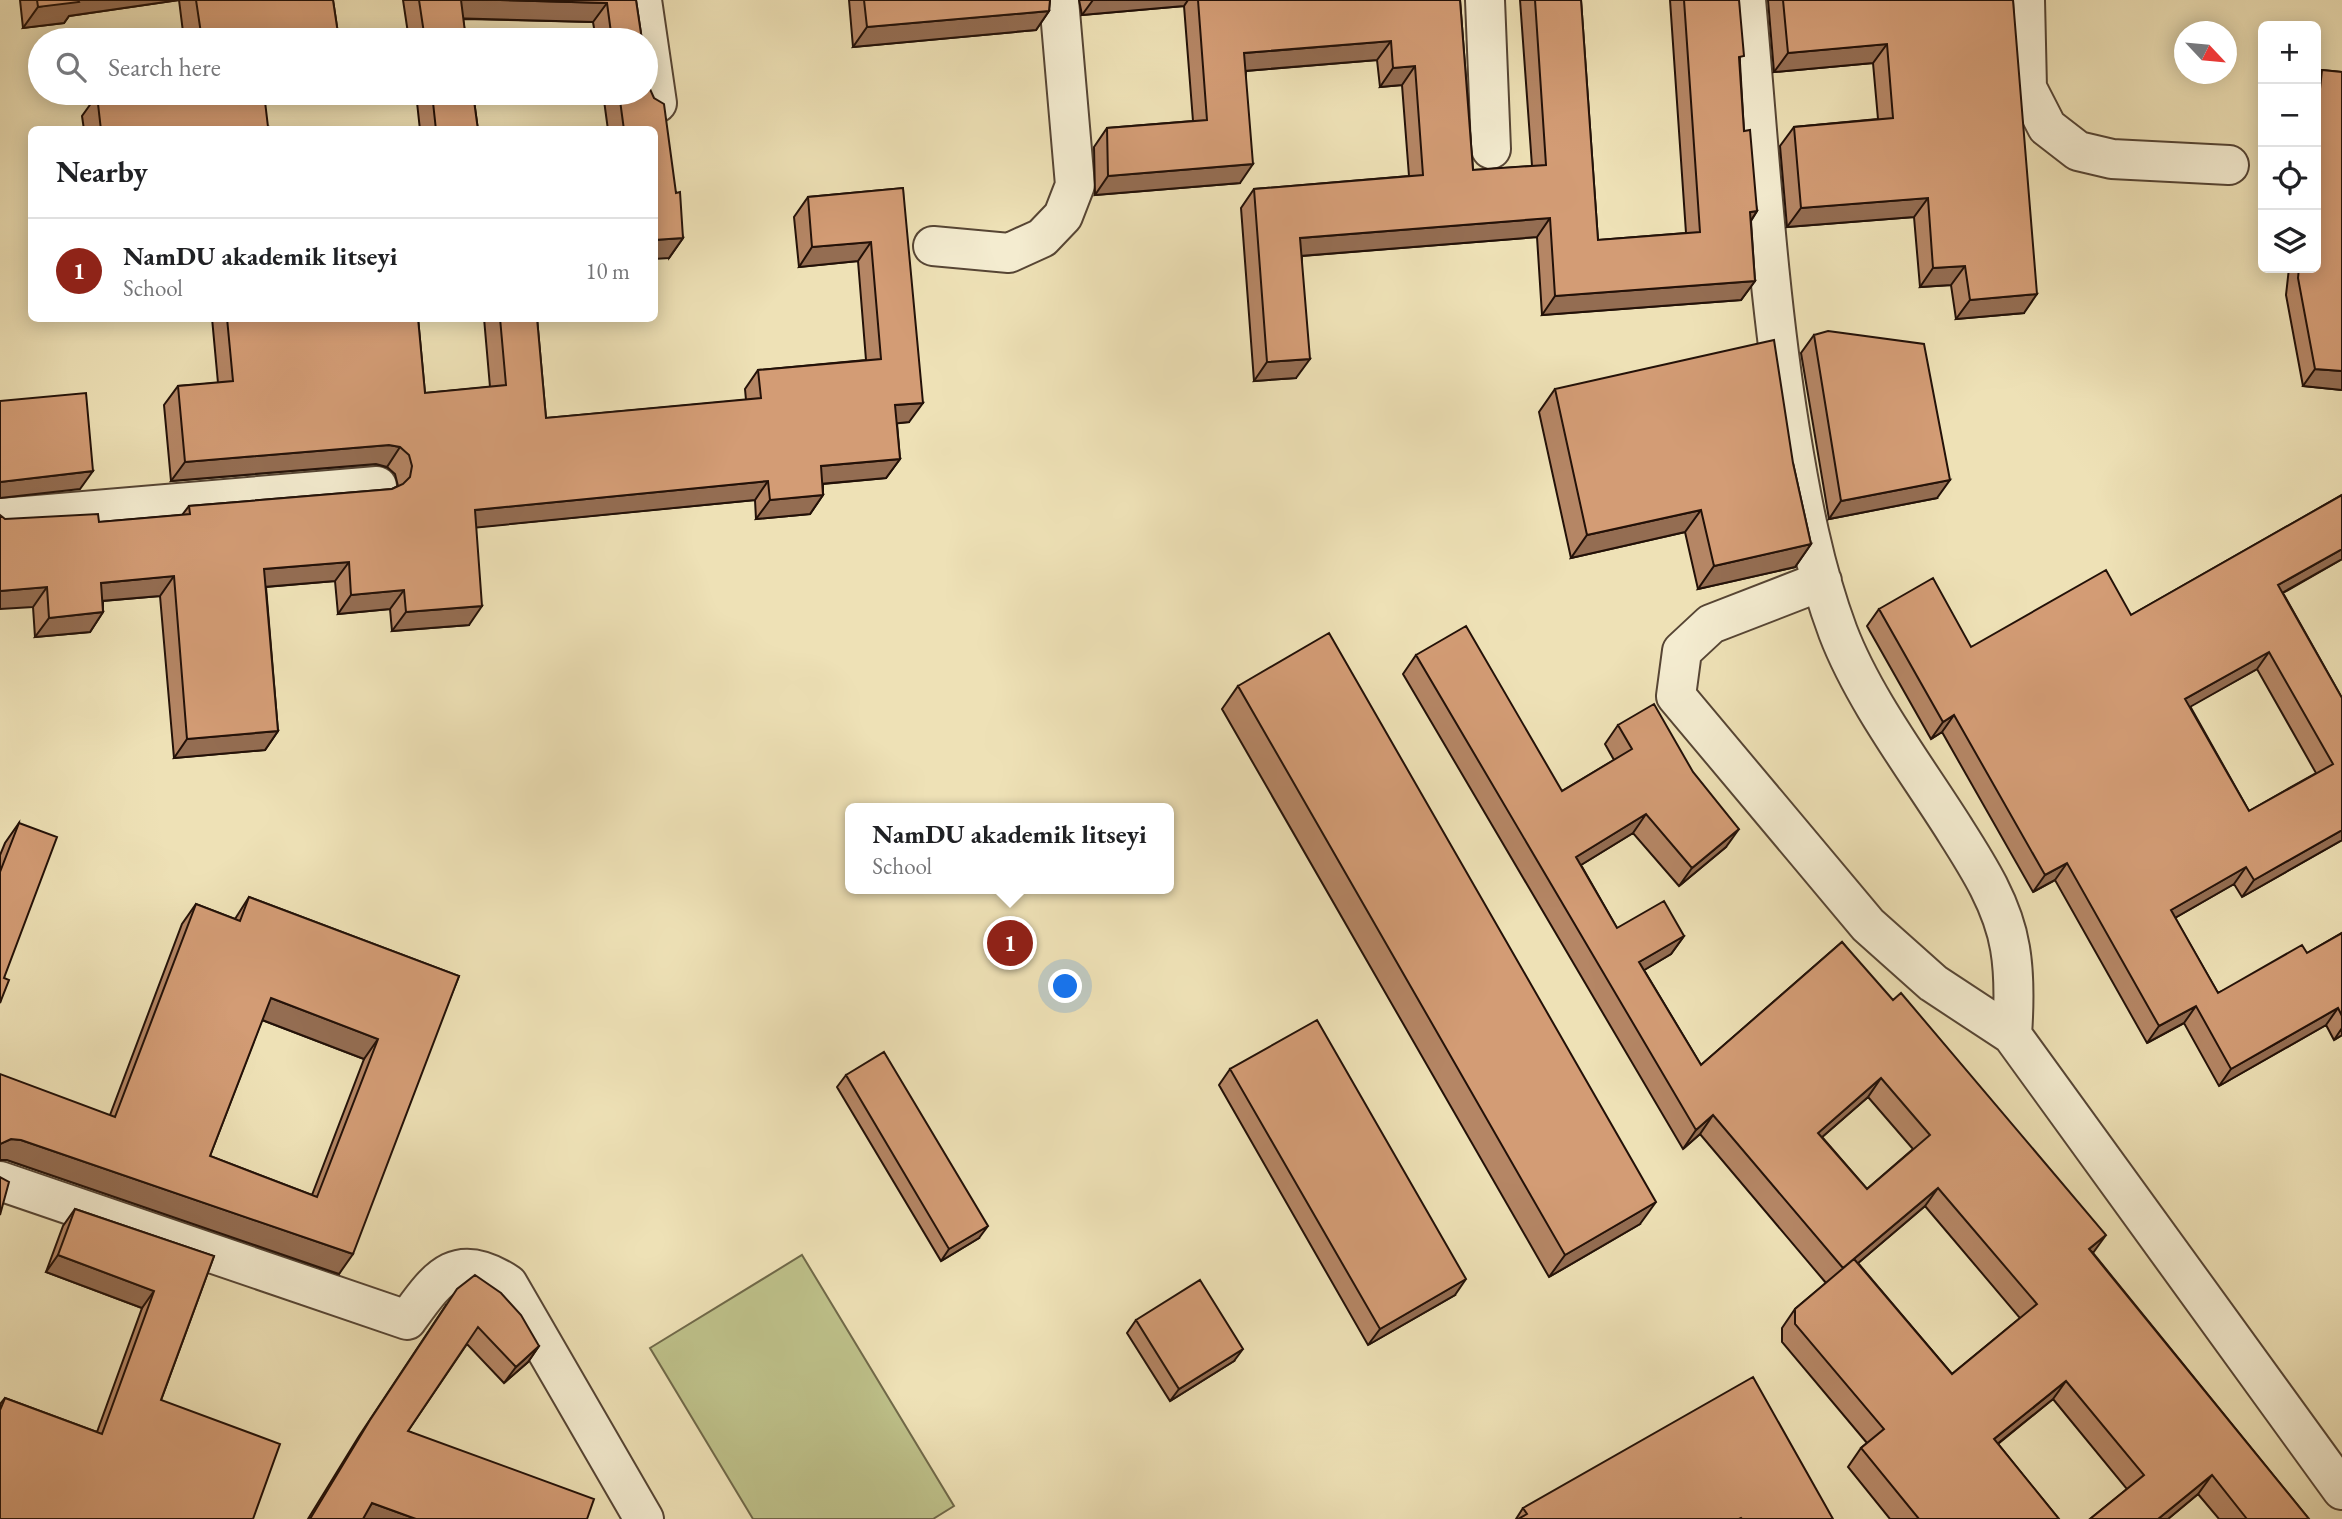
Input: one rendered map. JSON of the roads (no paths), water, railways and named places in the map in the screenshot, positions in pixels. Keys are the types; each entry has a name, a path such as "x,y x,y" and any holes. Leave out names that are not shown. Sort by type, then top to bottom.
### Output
{"street":[{"path":"642,0 646,28"},
{"path":"933,246 1009,253 1042,238 1063,216 1075,185 1059,0"},
{"path":"1485,0 1491,149"},
{"path":"1746,0 1777,350 1800,496 1839,634 1866,688 1981,870 2000,912 2010,947 2014,994 2012,1035"},
{"path":"2025,0 2027,88 2047,127 2078,150 2112,159 2229,166"},
{"path":"0,518 377,486"},
{"path":"1822,581 1711,624 1682,652 1676,696 1868,925 1933,983 2012,1035 2342,1490"},
{"path":"0,1181 407,1320 437,1279 461,1269 488,1271 508,1284 644,1519"}],"place":[{"name":"NamDU akademik litseyi","path":"1010,943"}]}
